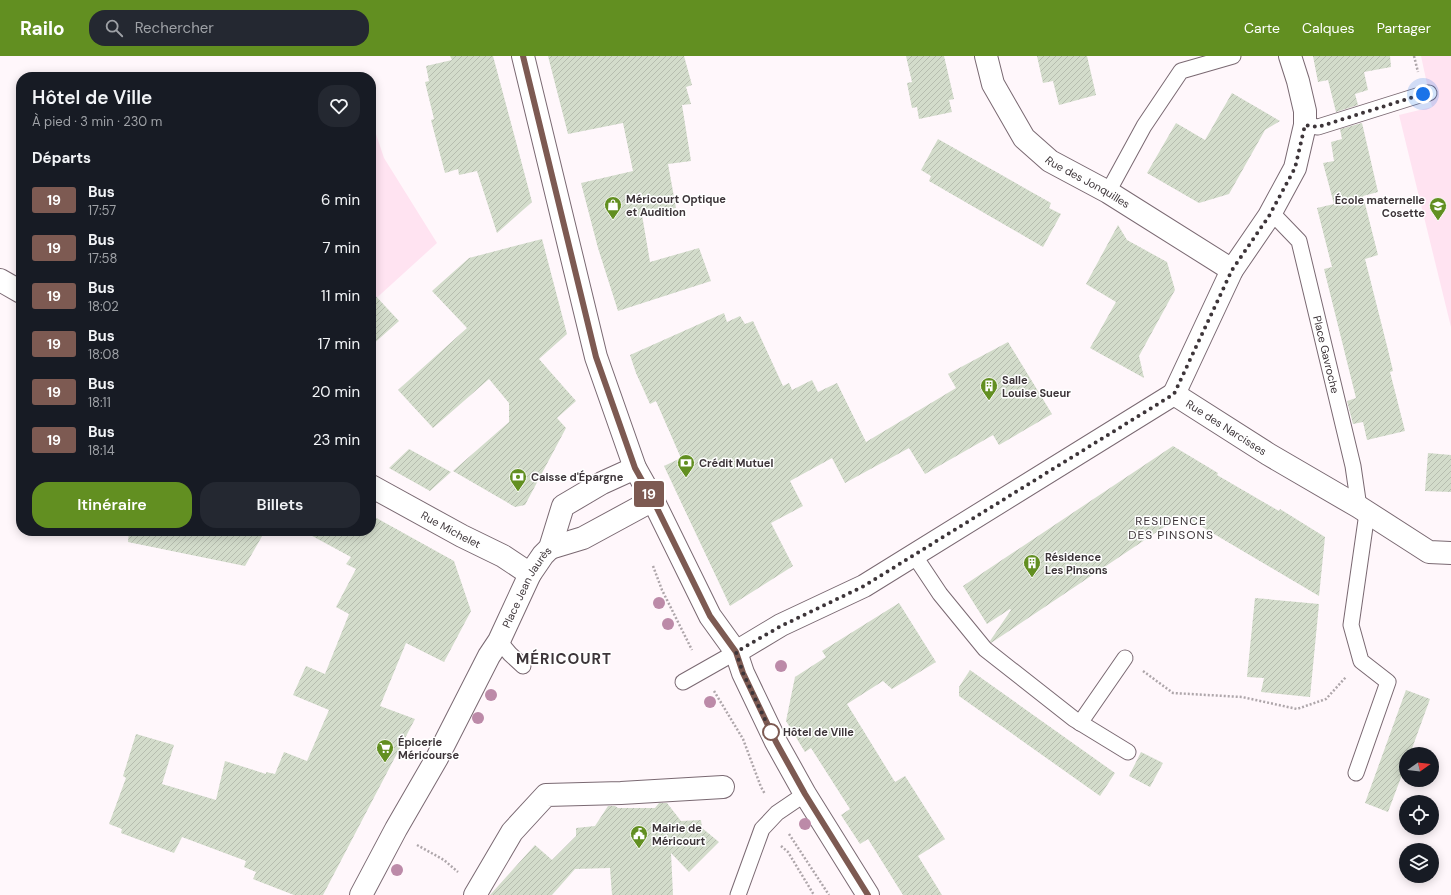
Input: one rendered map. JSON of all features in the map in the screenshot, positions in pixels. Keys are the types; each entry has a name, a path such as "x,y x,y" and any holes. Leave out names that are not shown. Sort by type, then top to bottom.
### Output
{"street":[{"path":"523,56 596,357 635,468 653,500 710,616 736,652 743,673 776,742 805,794 868,895"},
{"name":"Rue des Jonquilles","path":"986,56 993,84 1024,138 1050,161 1108,192 1232,270"},
{"path":"1174,394 1232,270 1271,212 1295,168 1305,125 1305,111 1290,56"},
{"path":"0,280 16,289"},
{"name":"Rue des Narcisses","path":"736,652 781,626 864,586 1174,394 1268,454 1363,510 1429,552 1451,553"},
{"name":"Place Jean Jaurès","path":"361,895 396,829 437,758 489,656 499,641 530,574 543,555 550,548 562,506 602,483 635,468"},
{"name":"Rue Michelet","path":"376,489 462,536 503,556 530,574"},
{"path":"550,548 583,538 653,500"},
{"path":"477,892 512,832 546,795 621,793 723,786"}],"lane":[{"path":"1108,192 1144,126 1181,71 1233,56"},
{"path":"1305,125 1318,127 1429,93"},
{"name":"Place Gavroche","path":"1271,212 1299,241 1363,510 1351,625 1361,661"},
{"path":"914,556 940,594 985,649 1080,723 1128,752"},
{"path":"499,641 523,666"},
{"path":"683,682 736,652"},
{"path":"1080,723 1125,658"},
{"path":"1356,773 1388,682 1361,661"},
{"path":"738,895 762,829 777,812 805,794"}],"path":[{"path":"1125,658 1173,693 1242,697 1297,709 1326,699 1361,661"},
{"path":"396,829 416,844 444,860 477,892"},
{"path":"762,829 788,852 814,895"}],"shaded area":[{"name":"École maternelle Cosette","path":"1421,56 1451,56 1451,327 1399,115 1432,107"},
{"path":"376,134 384,158 437,243 376,298"}],"building":[{"path":"450,56 493,56 519,153 532,202 497,233 477,171 459,175 458,169 445,173 431,120 434,119 425,82 429,81 426,66 452,60"},
{"path":"548,56 684,56 692,85 686,87 691,104 682,105 691,161 668,164 676,208 642,215 650,262 699,248 711,281 618,311 598,248 581,183 633,171 623,123 568,134"},
{"path":"906,56 944,56 954,99 949,100 952,112 919,119 917,107 912,108 907,83 912,82"},
{"path":"1037,56 1087,56 1096,95 1059,105 1053,81 1043,83"},
{"path":"1313,56 1390,56 1391,67 1364,72 1368,90 1355,94 1358,105 1336,112 1328,80 1318,82"},
{"path":"1232,93 1280,121 1265,130 1229,194 1199,203 1147,173 1176,123 1205,140"},
{"path":"1362,123 1378,192 1363,196 1378,255 1365,259 1393,371 1390,372 1405,431 1367,440 1363,422 1353,424 1347,401 1356,398 1324,269 1332,267 1317,208 1334,204 1323,163 1334,161 1331,142 1342,139 1340,129"},
{"path":"938,139 1051,203 1049,208 1061,214 1043,247 929,181 931,176 921,170"},
{"path":"1118,225 1127,240 1167,262 1175,290 1139,356 1144,378 1090,348 1116,302 1086,284"},
{"path":"542,239 567,334 539,359 576,401 557,418 566,428 525,505 515,507 453,471 509,422 509,403 489,379 433,428 398,390 467,328 432,291 469,258"},
{"path":"376,296 399,321 376,342"},
{"path":"724,313 727,322 740,316 745,324 753,321 783,386 789,383 792,390 812,380 818,392 837,383 866,442 956,388 948,374 1008,342 1052,414 999,445 993,435 925,474 909,448 845,483 832,458 790,481 803,506 771,523 793,566 730,606 664,466 681,458 656,401 650,404 636,373 630,355"},
{"name":"Résidence Les Pinsons","path":"1173,446 1218,473 1217,475 1279,511 1280,509 1325,537 1319,596 1182,515 991,643 990,641 1011,610 1010,609 987,624 963,586"},
{"path":"409,449 451,472 430,491 389,468"},
{"path":"1428,453 1451,455 1451,492 1425,491"},
{"path":"376,518 454,561 471,611 444,662 406,643 380,706 415,719 323,895 294,895 253,879 256,872 244,867 246,861 182,837 174,853 121,833 122,829 109,824 126,778 123,776 136,734 174,745 162,784 216,800 225,761 266,774 266,772 275,774 284,752 307,761 329,710 293,695 306,666 325,674 349,614 336,607 356,569 346,564 351,557 312,536 376,536"},
{"path":"129,536 262,536 245,566 128,542"},
{"path":"1255,598 1319,604 1310,697 1261,692 1264,678 1247,677"},
{"path":"899,603 936,662 892,689 883,681 847,704 895,782 905,776 945,839 918,856 942,895 903,895 868,839 860,844 841,815 850,809 811,748 805,752 786,721 795,677 826,657 822,651"},
{"path":"970,670 1115,773 1100,796 959,696 959,687"},
{"path":"1406,690 1430,699 1413,747 1399,747 1399,783 1388,812 1365,803"},
{"path":"1141,752 1163,763 1150,787 1129,776"},
{"name":"Mairie de Méricourt","path":"659,803 667,803 681,821 701,820 702,828 719,842 689,872 671,853 673,895 612,895 610,868 575,869 552,895 490,895 535,845 552,860 576,836 576,828 595,826 608,806 615,806 618,808 655,808"}],"bus line":[{"name":"19","path":"523,56 596,357 635,468 653,500 710,616 736,652 743,673 776,742 805,794 868,895"}],"place":[{"name":"Méricourt Optique et Audition","path":"613,220"},
{"name":"École maternelle Cosette","path":"1438,221"},
{"name":"Salle Louise Sueur","path":"989,401"},
{"name":"Crédit Mutuel","path":"686,478"},
{"name":"Caisse d'Épargne","path":"518,492"},
{"name":"Résidence Les Pinsons","path":"1032,578"},
{"name":"Hôtel de Ville","path":"771,732"},
{"name":"Épicerie Méricourse","path":"385,763"},
{"name":"Mairie de Méricourt","path":"639,849"}],"district":[{"name":"RESIDENCE DES PINSONS","path":"1171,528"},
{"name":"MÉRICOURT","path":"564,659"}],"route":[{"path":"771,732 743,673 736,652 781,626 864,586 1174,394 1232,270 1269,216 1295,168 1305,125 1318,127 1423,94"}]}
